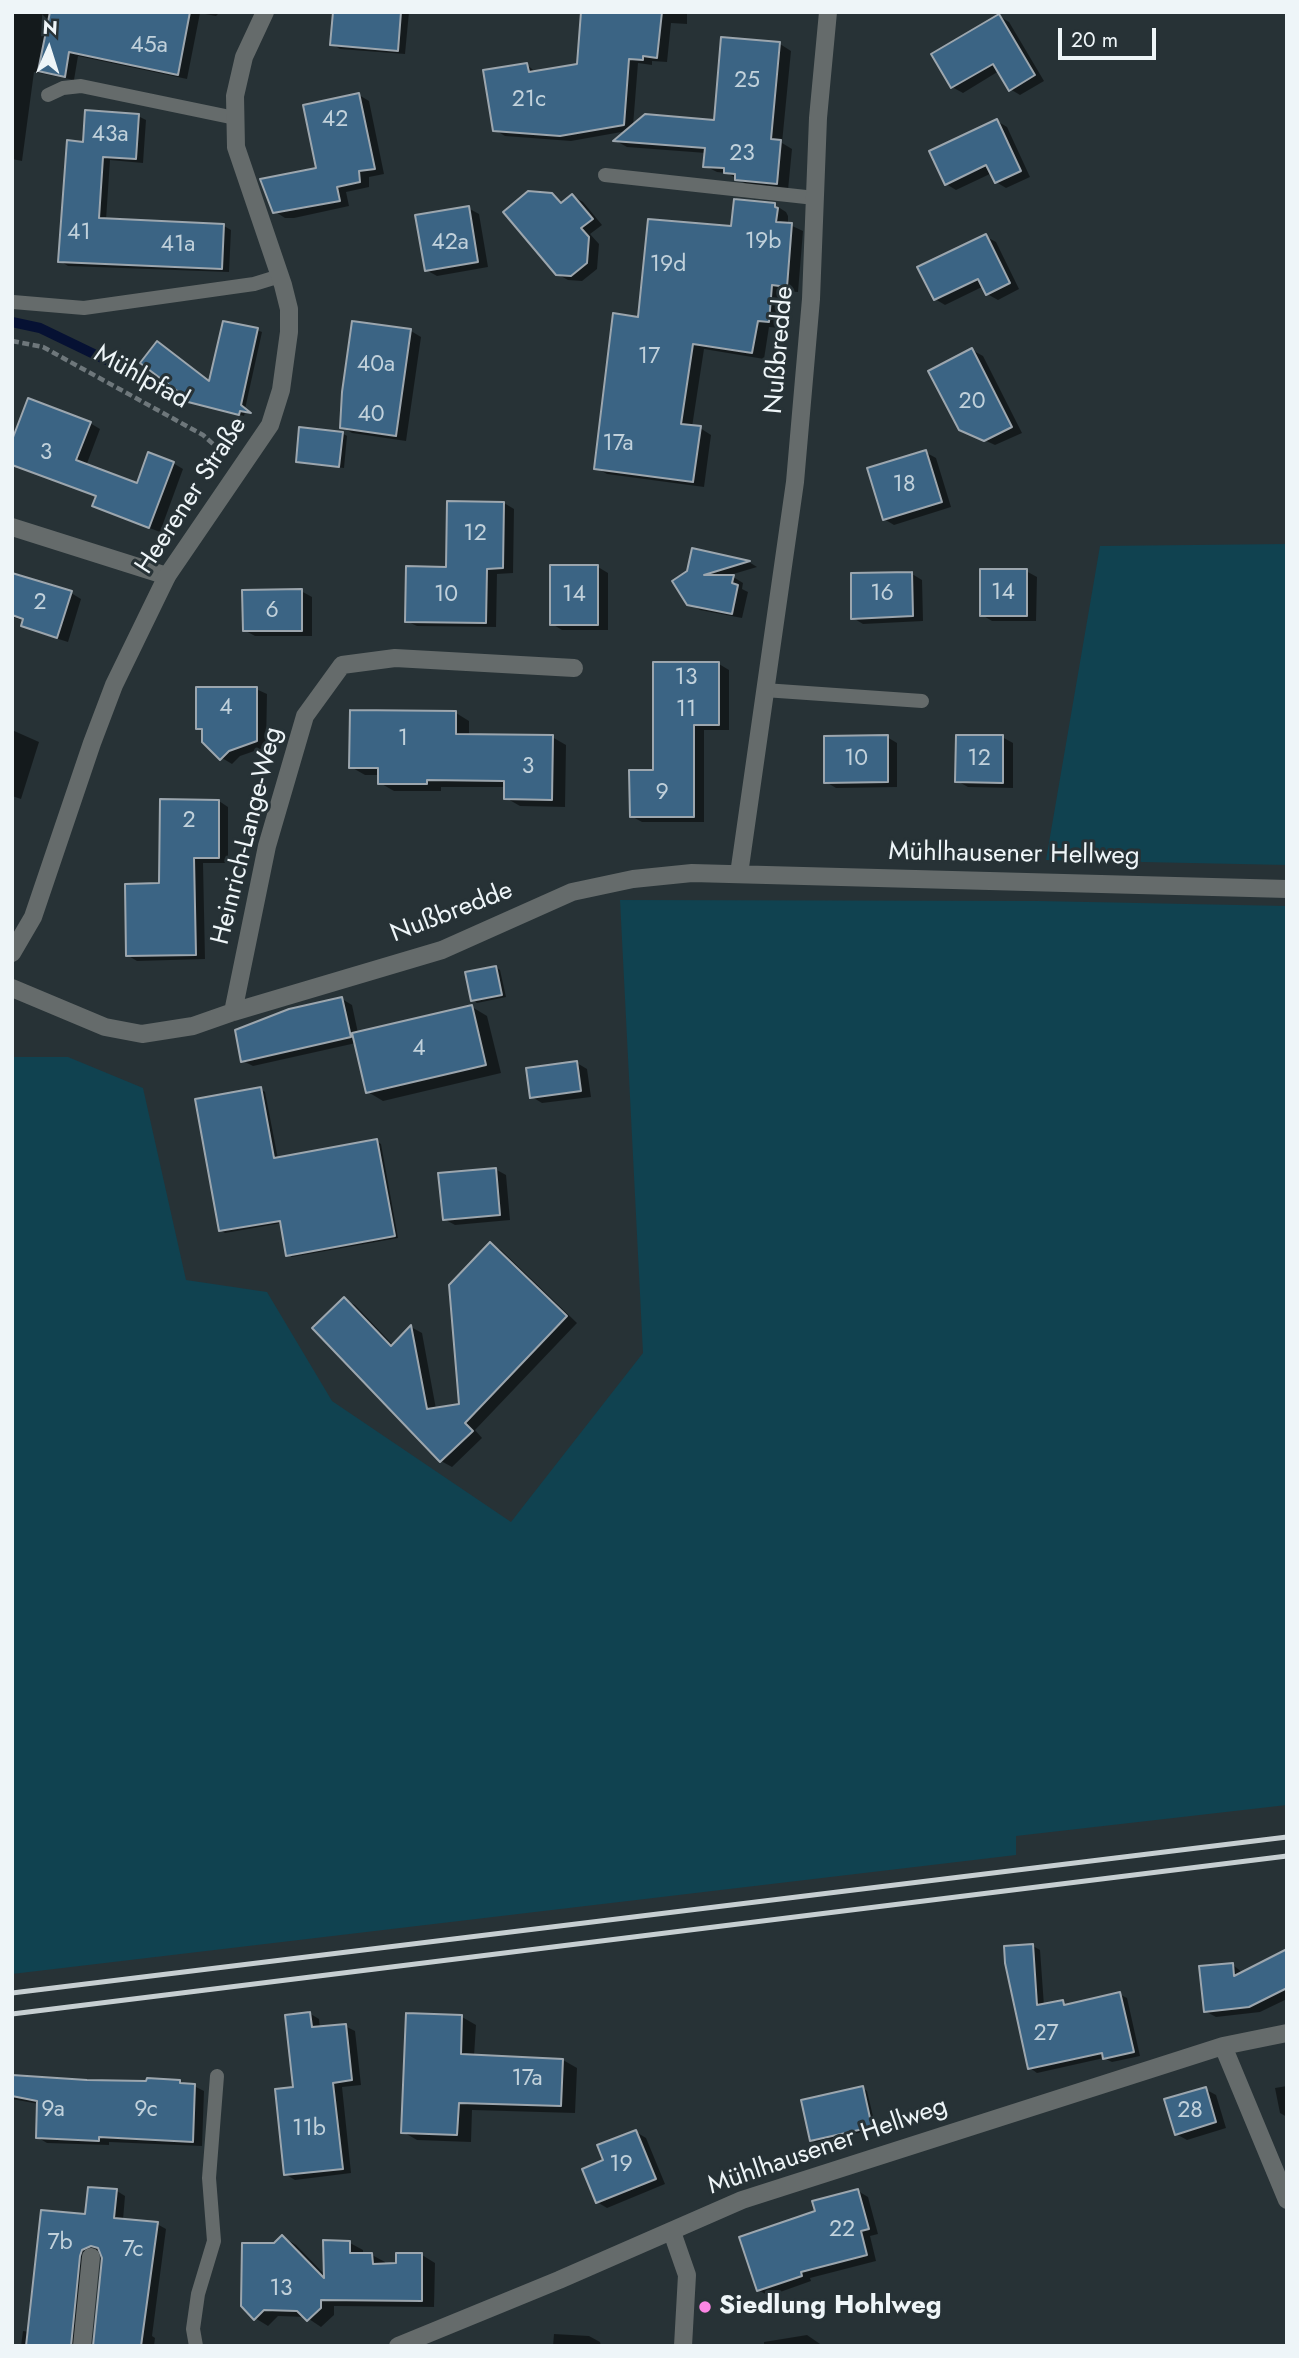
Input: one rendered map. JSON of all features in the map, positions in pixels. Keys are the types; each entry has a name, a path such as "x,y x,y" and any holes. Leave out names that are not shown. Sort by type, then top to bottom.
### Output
{"street":[{"name":"Heerener Straße","path":"12,953 33,917 114,685 167,576 270,425 281,390 289,332 289,309 281,276 236,147 234,96 244,57 265,12"},
{"name":"Nußbredde","path":"12,988 105,1027 142,1034 193,1026 442,950 572,892 633,878 692,873 739,874 746,841 764,691 795,482 811,299 818,118 828,12"},
{"path":"12,527 167,576"},
{"name":"Heinrich-Lange-Weg","path":"233,1012 267,846 305,716 342,665 395,658 574,668"},
{"name":"Mühlhausener Hellweg","path":"739,874 1287,888"},
{"name":"Mühlhausener Hellweg","path":"398,2346 672,2232 742,2200 1223,2046 1287,2033"},
{"path":"1223,2046 1287,2200"},
{"path":"672,2232 687,2275 682,2346"},
{"path":"82,2346 92,2257"}],"lane":[{"path":"48,95 63,88 81,86 235,118"},
{"path":"605,175 815,198"},
{"path":"13,302 84,308 254,284 281,276"},
{"path":"764,691 922,701"},
{"path":"196,2346 193,2329 198,2294 214,2241 209,2178 217,2076"}],"path":[{"name":"Mühlpfad","path":"12,341 43,347 131,394 203,435 241,469"}],"shaded area":[{"path":"1287,544 1287,865 1046,860 1100,546"},
{"path":"620,900 1039,901 1287,906 1287,1805 1016,1836 1016,1855 12,1974 12,1057 68,1057 143,1088 186,1280 267,1292 332,1401 511,1522 643,1353"}],"building":[{"path":"50,12 190,12 178,75 69,52 65,77 38,71"},
{"path":"333,12 401,12 398,51 330,45"},
{"path":"581,12 662,12 657,58 643,56 643,60 629,59 624,125 560,136 493,131 483,70 527,63 529,72 577,64"},
{"path":"999,14 1035,75 1009,91 993,64 951,88 931,54"},
{"path":"721,37 780,42 771,139 781,140 777,184 735,180 735,174 724,173 724,168 703,167 705,148 613,141 645,114 714,120"},
{"path":"359,93 375,169 359,171 360,182 337,187 340,201 273,213 260,179 316,168 303,105"},
{"path":"85,110 139,114 136,159 103,157 99,218 224,224 222,269 58,262 67,140 83,142"},
{"path":"997,119 1021,171 995,183 986,165 945,185 929,151"},
{"path":"528,191 552,193 561,203 572,194 593,219 581,228 589,237 587,263 571,276 556,275 503,212"},
{"path":"734,199 775,203 778,208 776,222 792,223 787,287 772,285 769,322 758,321 752,353 693,344 681,424 701,426 693,482 594,469 613,313 638,317 648,219 731,226"},
{"path":"469,206 478,262 425,271 415,215"},
{"path":"986,234 1010,283 986,295 978,279 934,300 917,267"},
{"path":"223,321 258,328 241,405 251,413 240,411 239,415 188,402 184,396 140,363 157,341 209,381"},
{"path":"352,321 411,329 396,436 340,428"},
{"path":"972,348 1012,427 984,441 959,430 928,371"},
{"path":"28,398 91,422 76,460 137,483 148,452 174,462 149,528 92,506 96,496 12,465 12,440"},
{"path":"299,427 343,432 339,467 296,462"},
{"path":"926,450 942,502 883,520 867,468"},
{"path":"447,501 504,502 503,568 487,569 486,623 405,622 406,566 446,567"},
{"path":"692,548 750,561 704,575 734,575 732,583 738,585 732,614 687,605 672,581 687,571"},
{"path":"550,565 598,565 598,625 550,625"},
{"path":"980,569 1027,569 1027,616 980,616"},
{"path":"912,572 913,616 851,619 851,573"},
{"path":"12,573 72,591 57,638 21,626 23,619 12,615"},
{"path":"302,589 302,631 243,631 242,590"},
{"path":"653,662 719,662 719,725 694,725 694,817 630,817 629,770 653,770"},
{"path":"196,687 257,687 257,741 229,751 220,760 202,742 202,729 196,729"},
{"path":"350,710 456,711 456,734 553,735 552,800 504,799 504,781 427,780 427,784 378,784 378,768 349,768"},
{"path":"888,735 888,782 824,783 824,736"},
{"path":"956,735 1003,735 1003,783 955,782"},
{"path":"160,799 219,800 219,858 194,858 196,955 126,956 125,884 159,883"},
{"path":"496,966 502,995 471,1001 465,972"},
{"path":"342,997 351,1037 241,1062 235,1030 289,1009"},
{"path":"472,1005 486,1065 366,1093 352,1033"},
{"path":"577,1061 581,1091 530,1098 526,1068"},
{"path":"261,1087 274,1158 377,1139 395,1236 286,1256 280,1221 219,1231 195,1099"},
{"path":"496,1168 500,1215 443,1220 438,1173"},
{"path":"490,1242 567,1316 465,1423 473,1431 440,1462 312,1328 344,1297 391,1346 411,1325 427,1409 459,1404 449,1285"},
{"path":"1033,1944 1037,2005 1063,2000 1064,2005 1120,1992 1134,2052 1103,2059 1102,2053 1028,2069 1005,1963 1004,1946"},
{"path":"1287,1949 1287,1988 1249,2007 1204,2012 1199,1966 1233,1963 1234,1976"},
{"path":"310,2012 312,2027 346,2024 352,2080 333,2083 343,2169 284,2175 275,2089 293,2087 285,2015"},
{"path":"406,2013 462,2015 461,2054 563,2059 561,2106 459,2103 457,2135 401,2133"},
{"path":"12,2075 87,2080 146,2081 147,2078 180,2080 180,2083 195,2084 193,2142 99,2137 99,2141 36,2138 37,2101 12,2096"},
{"path":"863,2086 872,2127 810,2141 801,2100"},
{"path":"1206,2087 1216,2122 1175,2135 1164,2099"},
{"path":"636,2130 656,2179 596,2203 582,2169 603,2160 597,2145"},
{"path":"88,2187 117,2189 114,2218 158,2222 141,2346 93,2346 102,2258 98,2248 91,2246 82,2250 80,2256 71,2346 26,2346 41,2210 85,2214"},
{"path":"858,2189 869,2229 861,2231 867,2255 801,2272 802,2276 757,2291 739,2237 815,2211 812,2201"},
{"path":"282,2235 324,2278 323,2240 350,2241 350,2253 372,2253 373,2264 396,2263 396,2253 422,2253 422,2301 321,2300 321,2308 307,2321 297,2311 264,2310 254,2320 241,2306 242,2243 274,2243"}],"waterway":[{"path":"12,322 40,328 154,383"}],"railway":[{"path":"12,1993 1287,1837"},
{"path":"12,2014 1287,1856"}],"place":[{"name":"Siedlung Hohlweg","path":"705,2307"}]}
